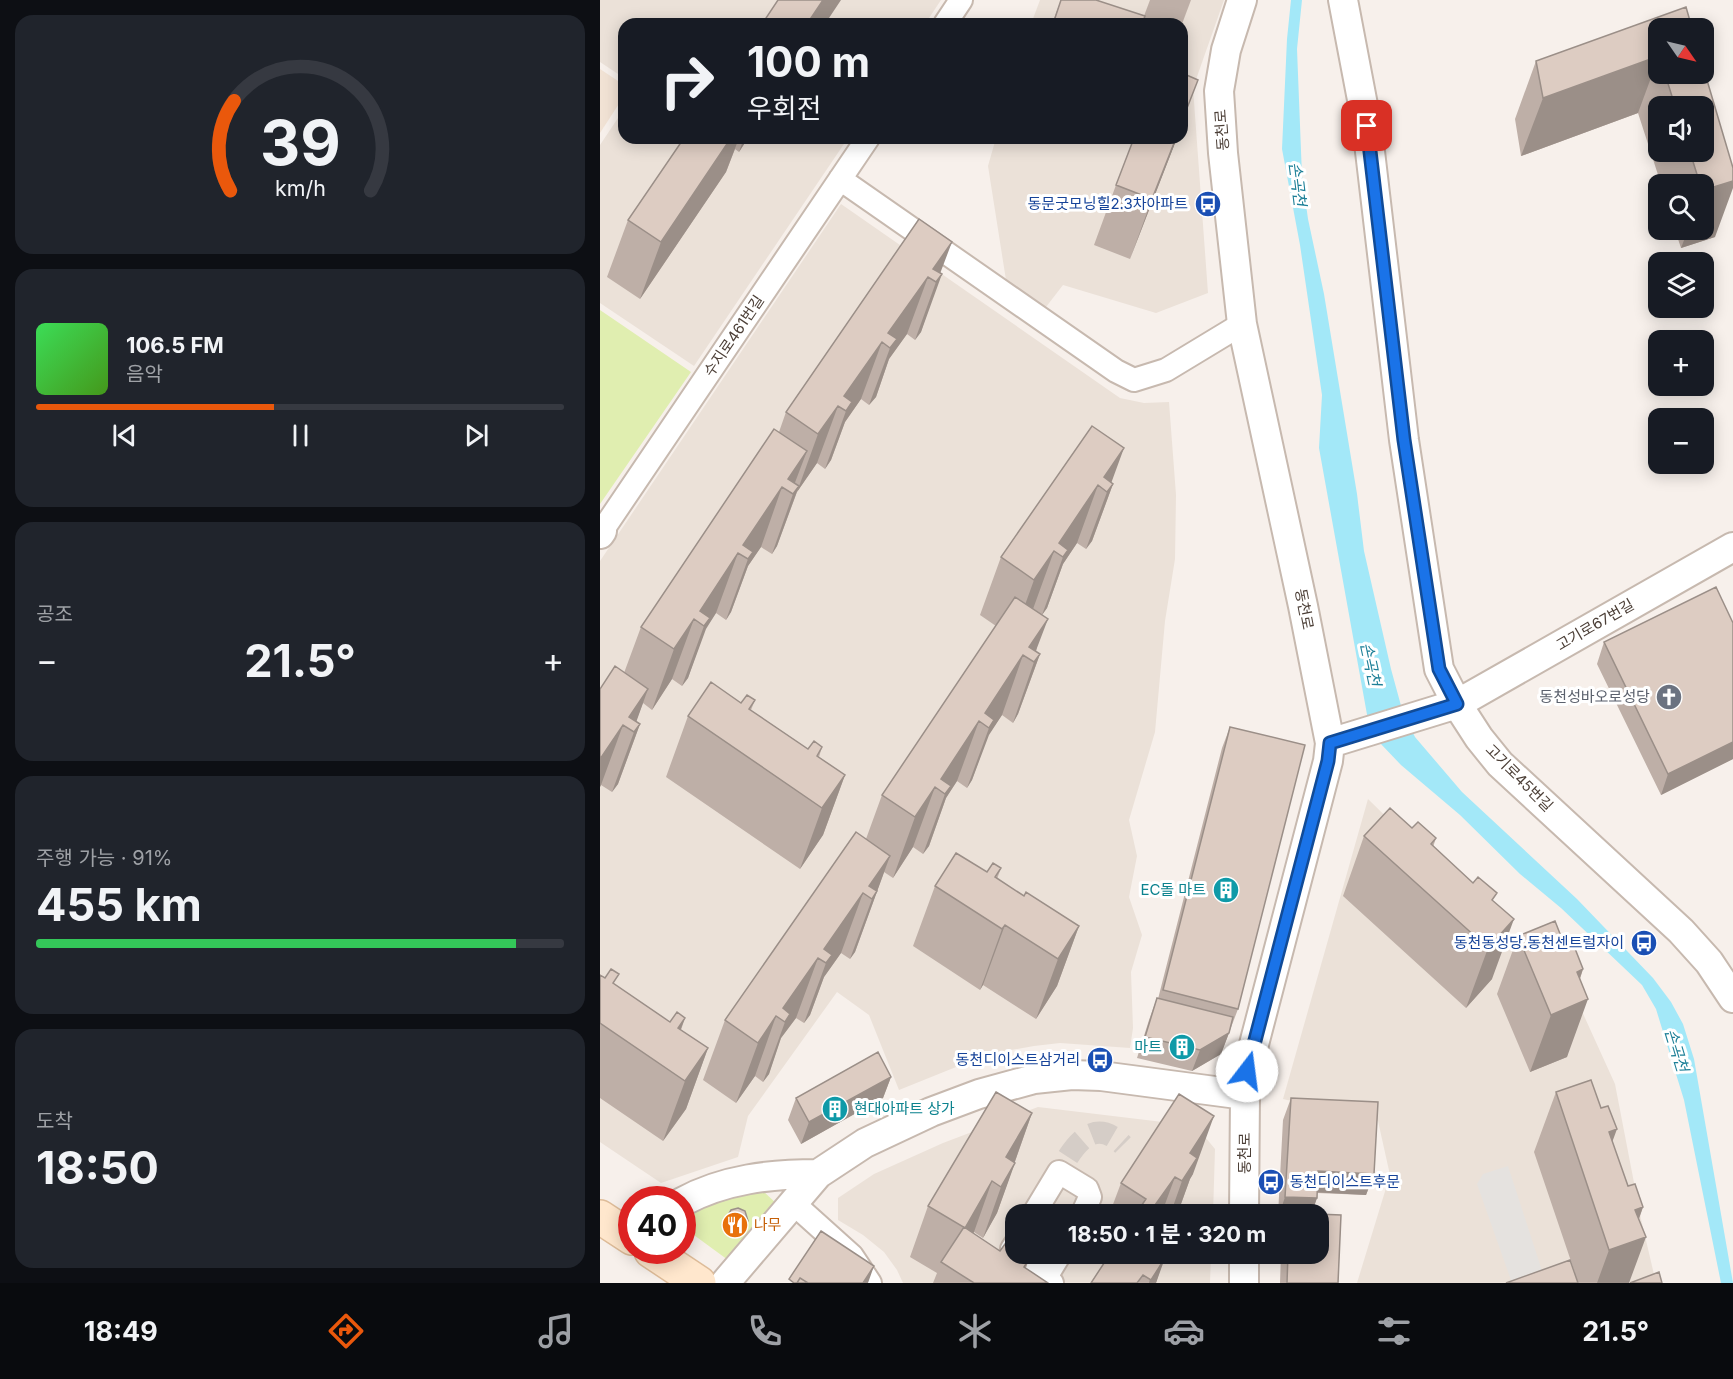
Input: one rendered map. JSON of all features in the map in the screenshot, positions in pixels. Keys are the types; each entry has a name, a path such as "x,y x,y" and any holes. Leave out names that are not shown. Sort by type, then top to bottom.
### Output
{"main road":[{"path":"600,1217 618,1229"},
{"path":"670,1264 699,1283"}],"street":[{"path":"949,18 961,0"},
{"name":"동천로","path":"1242,0 1226,50 1219,91 1223,153 1242,324 1304,606 1340,740 1328,761 1247,1071 1244,1204"},
{"name":"고기로45번길","path":"1343,0 1367,126 1404,440 1439,669 1457,704 1479,738 1500,764 1681,931 1709,962 1733,998"},
{"name":"수지로461번길","path":"601,532 864,144"},
{"path":"840,179 1116,370 1134,380 1166,370 1242,324"},
{"name":"고기로67번길","path":"1340,740 1457,704 1733,547"},
{"path":"725,1283 818,1174 865,1143 931,1112 979,1094 1034,1079 1071,1075 1101,1076 1245,1095"},
{"path":"1040,1204 1059,1172 1087,1189 1090,1197 1087,1204"},
{"path":"696,1196 725,1184 775,1174 818,1174"},
{"path":"793,1203 852,1256 870,1283"},
{"path":"1025,1264 1049,1280 1056,1264"},
{"path":"1244,1264 1244,1283"}],"shaded area":[{"path":"600,0 941,0 929,18 618,18 618,74 600,62"},
{"path":"1040,0 1224,0 1193,88 1208,293 1156,313 1063,285 1046,307 1006,280 988,166 994,144 1188,144 1188,18 1033,18"},
{"path":"600,69 618,81 618,105 600,133"},
{"path":"618,118 618,144 844,144 694,366 600,303 600,145"},
{"path":"841,204 1120,398 1144,403 1169,402 1176,495 1175,559 1165,621 1155,732 1129,820 1137,856 1129,897 1142,935 1131,972 1133,1028 1130,1048 1060,1043 1011,1050 961,1065 899,1090 869,1015 837,992 748,1116 738,1157 661,1183 600,1142 600,561"},
{"path":"1368,799 1580,1007 1615,1084 1656,1283 1357,1283 1390,1175 1378,1121 1283,1099"},
{"path":"1038,1107 1196,1126 1215,1149 1213,1204 1005,1204 1005,1264 1211,1264 1210,1283 903,1283 884,1252 863,1235 838,1220 838,1198 874,1174 943,1143"},
{"path":"1508,1166 1546,1283 1512,1283 1477,1184 1483,1174"}],"green space":[{"path":"600,310 691,372 600,504"},
{"path":"763,1191 778,1205 728,1260 696,1237 696,1209 702,1205"}],"water":[{"name":"손곡천","path":"1291,0 1302,0 1297,49 1302,176 1308,219 1324,294 1357,494 1364,551 1403,713 1415,737 1462,792 1577,899 1653,978 1671,1002 1683,1024 1694,1059 1733,1283 1721,1283 1684,1100 1656,1009 1642,985 1561,908 1520,874 1460,815 1401,765 1380,743 1368,720 1319,448 1322,395 1300,245 1282,149"}],"building":[{"path":"778,0 823,0 811,18 766,18"},
{"path":"1061,0 1096,0 1145,16 1144,18 1055,18"},
{"path":"1686,7 1689,18 1655,18"},
{"path":"1648,21 1648,60 1543,98 1536,61"},
{"path":"1188,76 1198,80 1188,106"},
{"path":"1668,84 1708,84 1712,96 1672,96"},
{"path":"1714,104 1733,168 1733,181 1714,187 1714,174 1697,174 1693,162 1714,162"},
{"path":"680,144 727,144 661,242 628,220"},
{"path":"1132,144 1174,144 1152,199 1116,185"},
{"path":"919,219 952,242 933,269 942,274 936,282 928,277 888,333 897,339 890,348 882,342 844,396 852,402 846,411 838,406 818,434 786,412"},
{"path":"1092,426 1124,448 1104,477 1113,484 1107,492 1098,485 1059,543 1068,550 1063,557 1054,551 1034,580 1001,557"},
{"path":"774,429 807,451 788,479 799,486 793,494 782,487 743,545 753,552 748,559 738,553 700,611 710,618 704,626 694,619 674,649 641,627"},
{"path":"1716,587 1733,623 1733,742 1668,774 1604,642"},
{"path":"1015,597 1048,619 1029,647 1040,654 1034,662 1023,655 985,713 994,720 989,728 979,721 941,779 951,786 945,794 935,787 915,817 882,795"},
{"path":"615,666 648,689 629,717 640,724 634,732 623,725 600,759 600,689"},
{"path":"711,682 741,703 747,695 755,700 749,709 808,749 814,741 822,747 817,756 845,775 822,808 688,716"},
{"name":"EC돌 마트","path":"1230,727 1305,745 1238,1009 1163,990"},
{"path":"1390,808 1412,828 1418,822 1436,838 1431,844 1473,883 1478,877 1497,893 1492,900 1514,919 1488,948 1364,836"},
{"path":"856,832 890,856 869,886 877,891 872,899 863,893 824,949 832,955 826,963 818,958 783,1008 790,1014 785,1022 776,1016 758,1043 725,1020"},
{"path":"956,853 987,872 993,863 1001,868 995,877 1024,896 1026,892 1079,926 1058,959 1005,925 1002,929 935,886"},
{"path":"1555,921 1566,949 1574,946 1583,969 1577,972 1588,999 1551,1015 1518,936"},
{"path":"611,969 619,974 613,983 670,1022 677,1012 685,1018 678,1028 708,1048 685,1081 600,1023 600,975 605,978"},
{"path":"1157,998 1233,1017 1229,1033 1200,1050 1145,1037"},
{"path":"878,1052 891,1077 809,1122 796,1098"},
{"path":"1591,1080 1601,1108 1608,1106 1617,1129 1609,1132 1628,1186 1635,1184 1643,1207 1635,1210 1646,1237 1609,1250 1556,1092"},
{"path":"996,1092 1032,1113 1006,1157 1015,1163 1001,1187 992,1181 965,1228 928,1206"},
{"path":"1179,1094 1214,1116 1190,1153 1197,1158 1182,1181 1175,1177 1156,1204 1143,1204 1146,1199 1121,1183"},
{"path":"1291,1098 1378,1102 1374,1174 1318,1171 1317,1198 1285,1197"},
{"name":"나무","path":"738,1208 745,1211 748,1221 738,1230 731,1228 726,1219 731,1210"},
{"path":"1329,1215 1341,1215 1338,1283 1287,1283 1288,1264 1329,1264"},
{"path":"964,1227 1000,1251 1005,1244 1005,1264 1026,1264 1024,1267 1048,1283 974,1283 941,1262"},
{"path":"821,1231 874,1266 863,1283 808,1283 800,1278 797,1283 794,1283 789,1279"},
{"path":"1570,1260 1578,1283 1506,1283"},
{"path":"1103,1264 1161,1264 1151,1280 1143,1275 1137,1283 1091,1283"},
{"path":"1659,1272 1662,1283 1630,1283"},
{"path":"800,1278 808,1283 797,1283"}],"tunnel":[{"path":"1068,1157 1080,1142 1092,1134 1107,1134 1123,1145"}],"place":[{"name":"동문굿모닝힐2.3차아파트","path":"1208,204"},
{"name":"동천성바오로성당","path":"1669,697"},
{"name":"EC돌 마트","path":"1226,890"},
{"name":"동천동성당.동천센트럴자이","path":"1644,943"},
{"name":"마트","path":"1182,1047"},
{"name":"동천디이스트삼거리","path":"1100,1060"},
{"name":"현대아파트 상가","path":"835,1109"},
{"name":"동천디이스트후문","path":"1271,1182"},
{"name":"나무","path":"735,1225"}],"route":[{"path":"1247,1071 1328,761 1330,743 1457,704 1439,669 1404,440 1367,126"}]}
